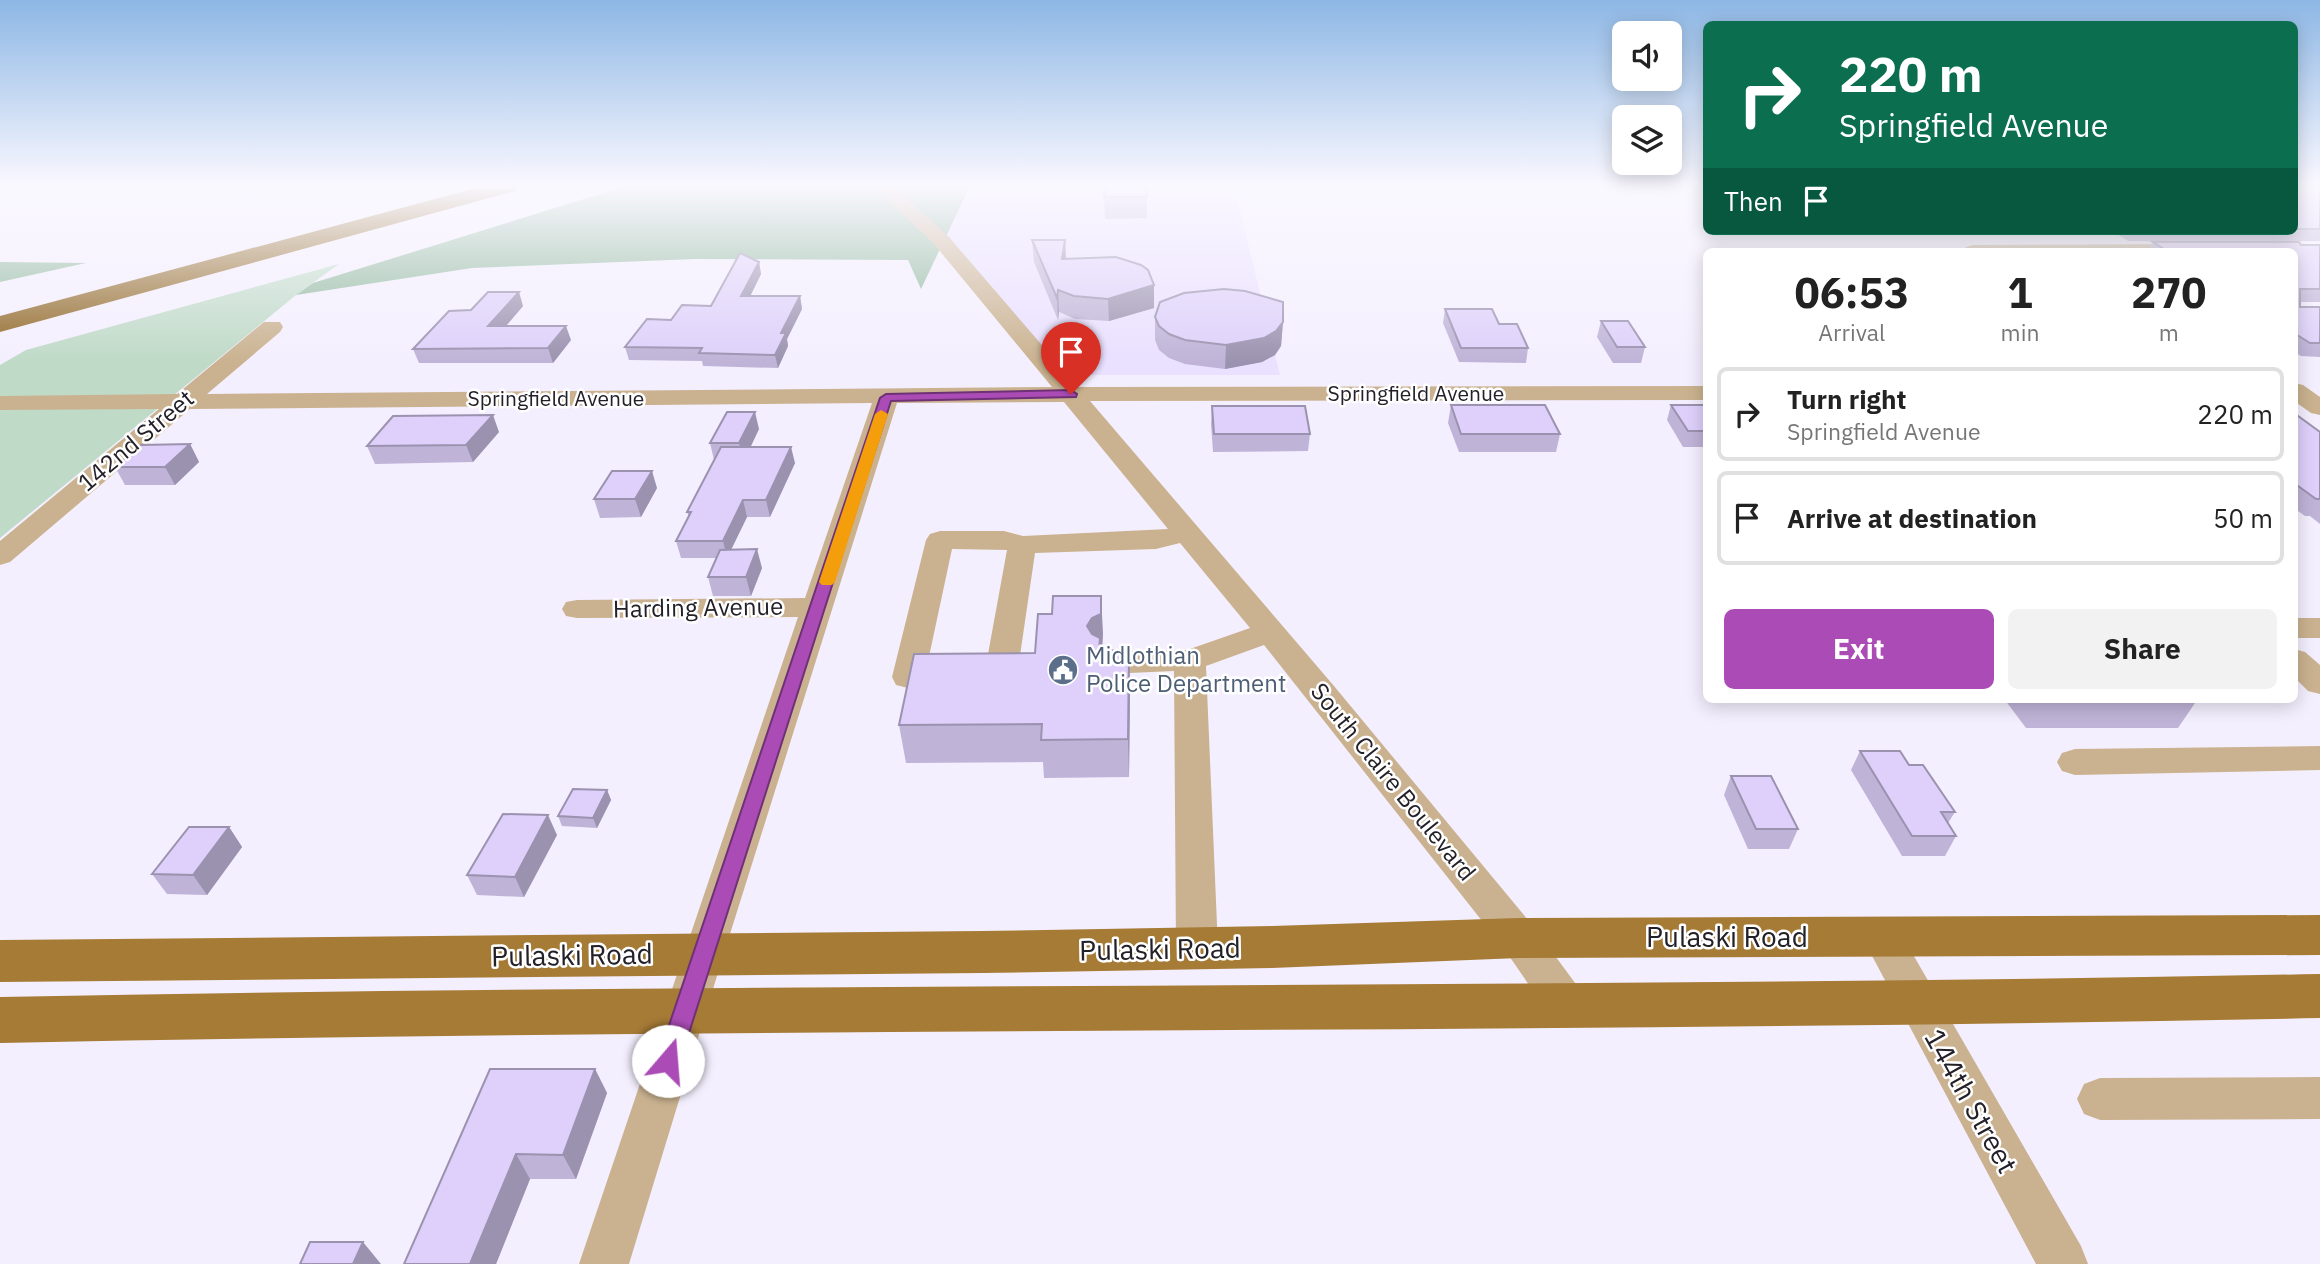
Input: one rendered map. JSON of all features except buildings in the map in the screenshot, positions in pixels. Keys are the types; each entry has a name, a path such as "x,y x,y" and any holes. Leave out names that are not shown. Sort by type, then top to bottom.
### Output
{"highway":[{"path":"0,301 215,245"},
{"path":"0,324 291,245"}],"main road":[{"name":"Pulaski Road","path":"0,961 1198,948 1519,938 2320,935"},
{"path":"0,1020 350,1013 1917,1003 2320,996"}],"street":[{"name":"South Claire Boulevard","path":"945,245 1270,632 1519,938 1566,1004"},
{"name":"142nd Street","path":"0,556 272,327"},
{"path":"2298,389 2320,388"},
{"path":"2298,392 2320,408"},
{"name":"Springfield Avenue","path":"0,403 886,398 1071,394 1703,393"},
{"path":"604,1264 703,953 886,398"},
{"path":"1022,545 1001,676 908,677 940,540 1004,540 1022,545 1156,540 1188,533"},
{"name":"Harding Avenue","path":"577,609 819,607"},
{"path":"2298,628 2320,628"},
{"path":"1107,663 1189,660 1270,632"},
{"path":"1189,660 1198,948"},
{"path":"2298,663 2320,683"},
{"path":"2075,762 2320,758"},
{"name":"144th Street","path":"1882,937 2063,1264"},
{"path":"2100,1099 2320,1098"}],"shaded area":[{"path":"954,245 1248,245 1280,375 1066,375"}],"green space":[{"path":"436,245 942,245 921,289 908,260 695,259 472,268 296,295 313,283"},
{"path":"0,262 86,263 0,282"},
{"path":"339,264 296,295 0,538 0,365 26,350"}],"slow traffic":[{"path":"827,582 881,414"}],"place":[{"name":"Midlothian Police Department","path":"1063,670"}],"route":[{"path":"668,1061 886,398 1071,394"}]}
